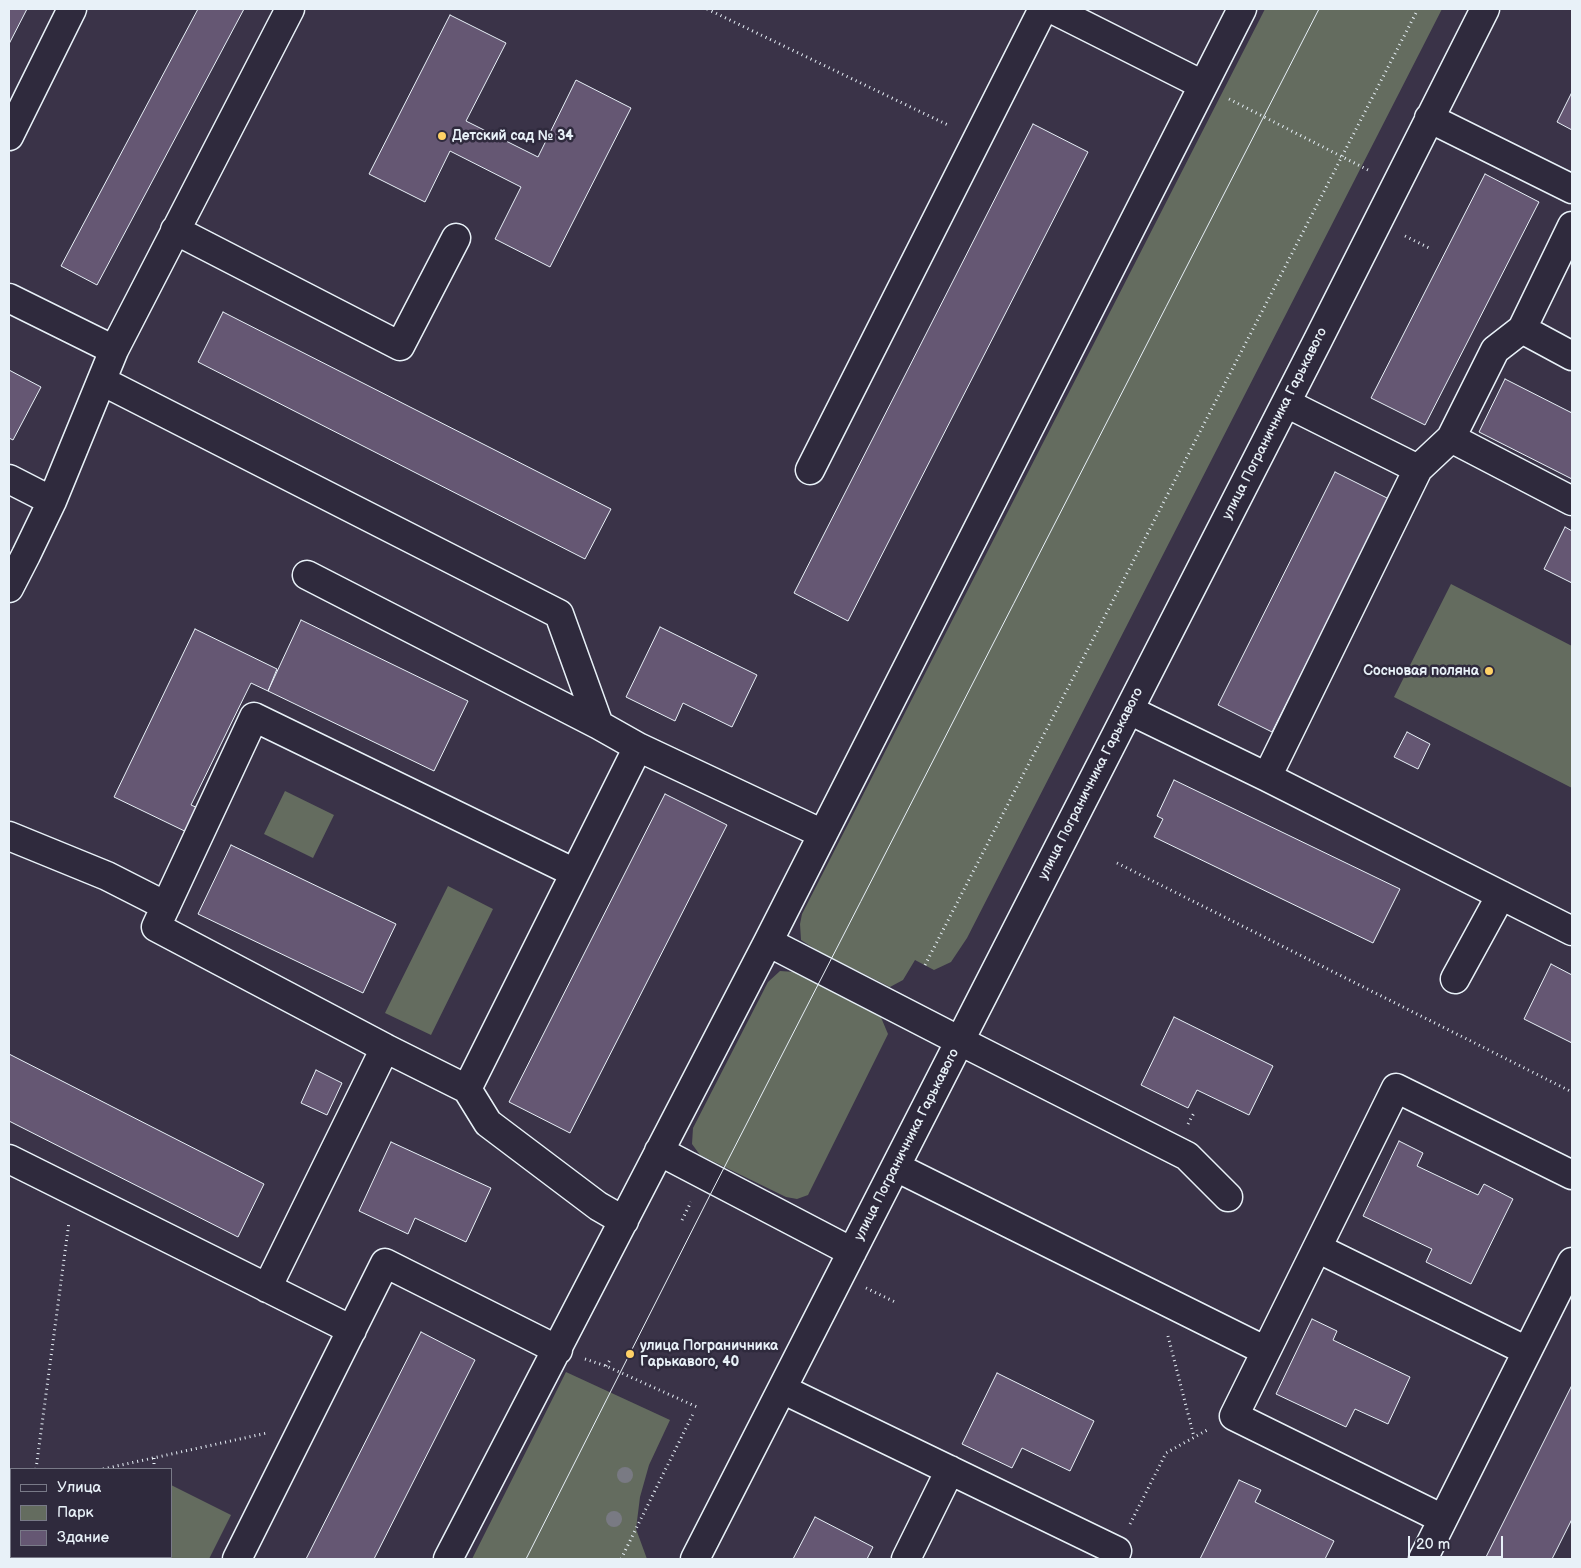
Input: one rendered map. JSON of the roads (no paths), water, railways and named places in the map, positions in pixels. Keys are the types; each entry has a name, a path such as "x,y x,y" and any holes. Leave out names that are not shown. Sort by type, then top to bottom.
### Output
{"street":[{"path":"9,136 72,9"},
{"path":"9,588 52,501 114,350 290,9"},
{"path":"810,470 1043,9"},
{"path":"1052,9 1212,90"},
{"path":"448,1559 558,1350 823,834 1212,90 1242,9"},
{"name":"улица Пограничника Гарькавого","path":"696,1559 1485,9"},
{"path":"1429,118 1572,189"},
{"path":"1267,777 1418,469 1451,438 1495,350 1522,329 1572,226"},
{"path":"175,230 400,346 456,238"},
{"path":"9,298 114,350"},
{"path":"1522,329 1572,356"},
{"path":"102,381 559,614 599,725"},
{"path":"1286,403 1418,469"},
{"path":"1451,438 1572,500"},
{"path":"9,479 52,501"},
{"path":"307,575 599,725 638,747 823,834"},
{"path":"1129,710 1267,777 1572,931"},
{"path":"575,872 254,717 156,927 467,1089 488,1122 598,1206 624,1221"},
{"path":"467,1089 638,747"},
{"path":"9,836 107,876 166,906"},
{"path":"1455,979 1500,895"},
{"path":"768,942 1187,1156 1228,1198"},
{"path":"267,1288 386,1048"},
{"path":"1443,1519 1234,1416 1396,1088 1572,1174"},
{"path":"659,1151 852,1252"},
{"path":"10,1161 352,1330"},
{"path":"896,1167 1266,1351"},
{"path":"1317,1248 1527,1352"},
{"path":"1423,1559 1572,1262"},
{"path":"237,1559 385,1264 558,1350"},
{"path":"782,1389 1122,1556"},
{"path":"906,1559 950,1470"}],"tram line":[{"path":"526,1559 708,1199 1319,9"}],"place":[{"name":"Детский сад № 34","path":"442,136"},
{"name":"Сосновая поляна","path":"1489,671"},
{"name":"улица Пограничника Гарькавого, 40","path":"630,1354"}]}
